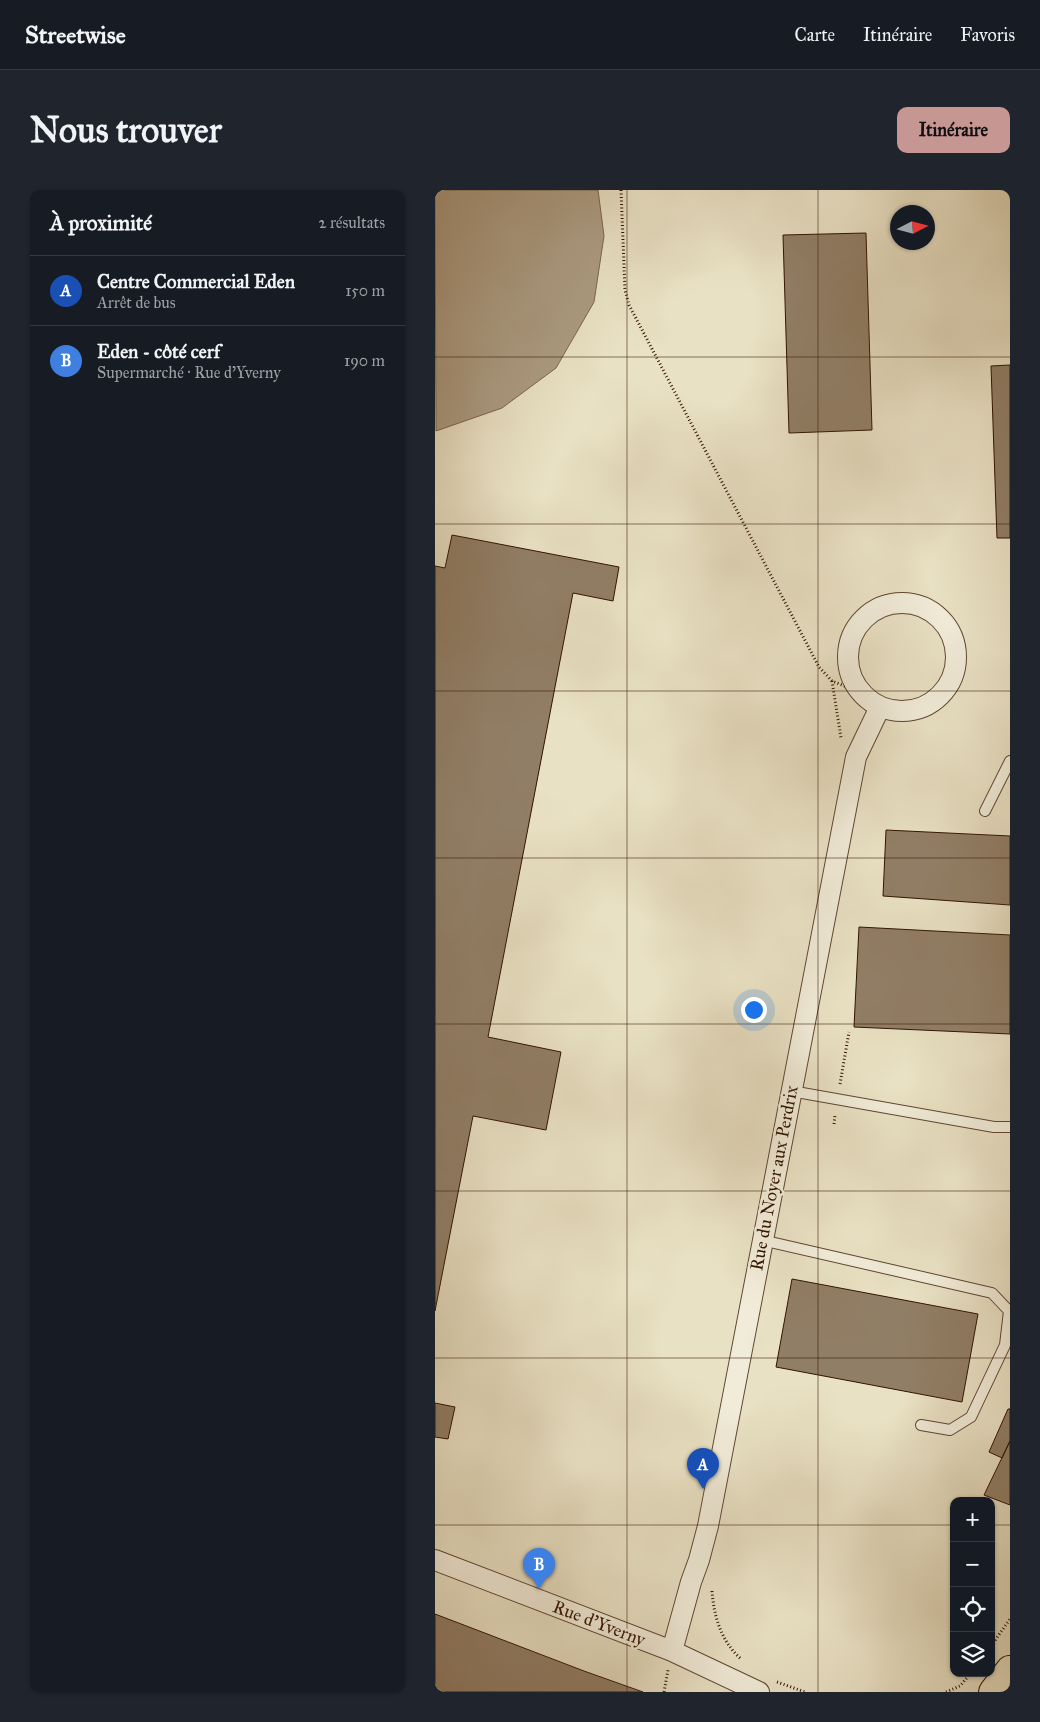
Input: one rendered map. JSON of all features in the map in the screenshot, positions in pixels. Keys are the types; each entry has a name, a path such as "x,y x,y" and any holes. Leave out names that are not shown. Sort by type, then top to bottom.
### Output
{"main road":[{"path":"993,1692 1010,1670"}],"street":[{"path":"892,604 914,604 935,614 949,631 956,652 954,675 941,696 919,709 905,712 892,711 880,707 862,693 851,674 849,651 853,635 863,621 881,608 892,604"},
{"name":"Rue du Noyer aux Perdrix","path":"672,1650 708,1526 856,757 880,707"},
{"name":"Rue d'Yverny","path":"435,1560 765,1685"}],"lane":[{"path":"985,811 1010,762"},
{"path":"791,1091 994,1127 1010,1127"},
{"path":"762,1240 992,1293 1009,1311 1005,1345 971,1417 950,1430 921,1426"}],"path":[{"path":"621,190 625,290 629,305 819,667 832,681 862,693"},
{"path":"839,1087 849,1032"},
{"path":"834,1124 835,1112"},
{"path":"691,1582 712,1590 714,1610 720,1629 727,1644 743,1661"},
{"path":"995,1640 1010,1619"},
{"path":"947,1692 960,1686 968,1677"},
{"path":"765,1685 805,1692"}],"shaded area":[{"path":"435,190 598,190 604,236 594,302 556,368 502,408 436,431"}],"building":[{"path":"866,233 872,430 789,433 783,235"},
{"path":"1010,365 1010,538 997,538 991,366"},
{"path":"452,535 619,567 613,601 573,593 488,1037 561,1052 546,1130 473,1116 435,1311 435,566 445,568"},
{"path":"886,830 1010,836 1010,905 883,896"},
{"path":"859,927 1010,935 1010,1034 854,1027"},
{"path":"792,1279 978,1314 962,1402 776,1367"},
{"path":"435,1403 455,1407 448,1439 435,1437"},
{"path":"1008,1409 1010,1409 1010,1441 1002,1458 989,1452"},
{"path":"1010,1441 1010,1505 995,1499 995,1497 984,1495"},
{"path":"435,1614 584,1671 643,1692 435,1692"}],"place":[{"name":"Centre Commercial Eden","path":"703,1489"},
{"name":"Eden - côté cerf","path":"539,1589"}]}
